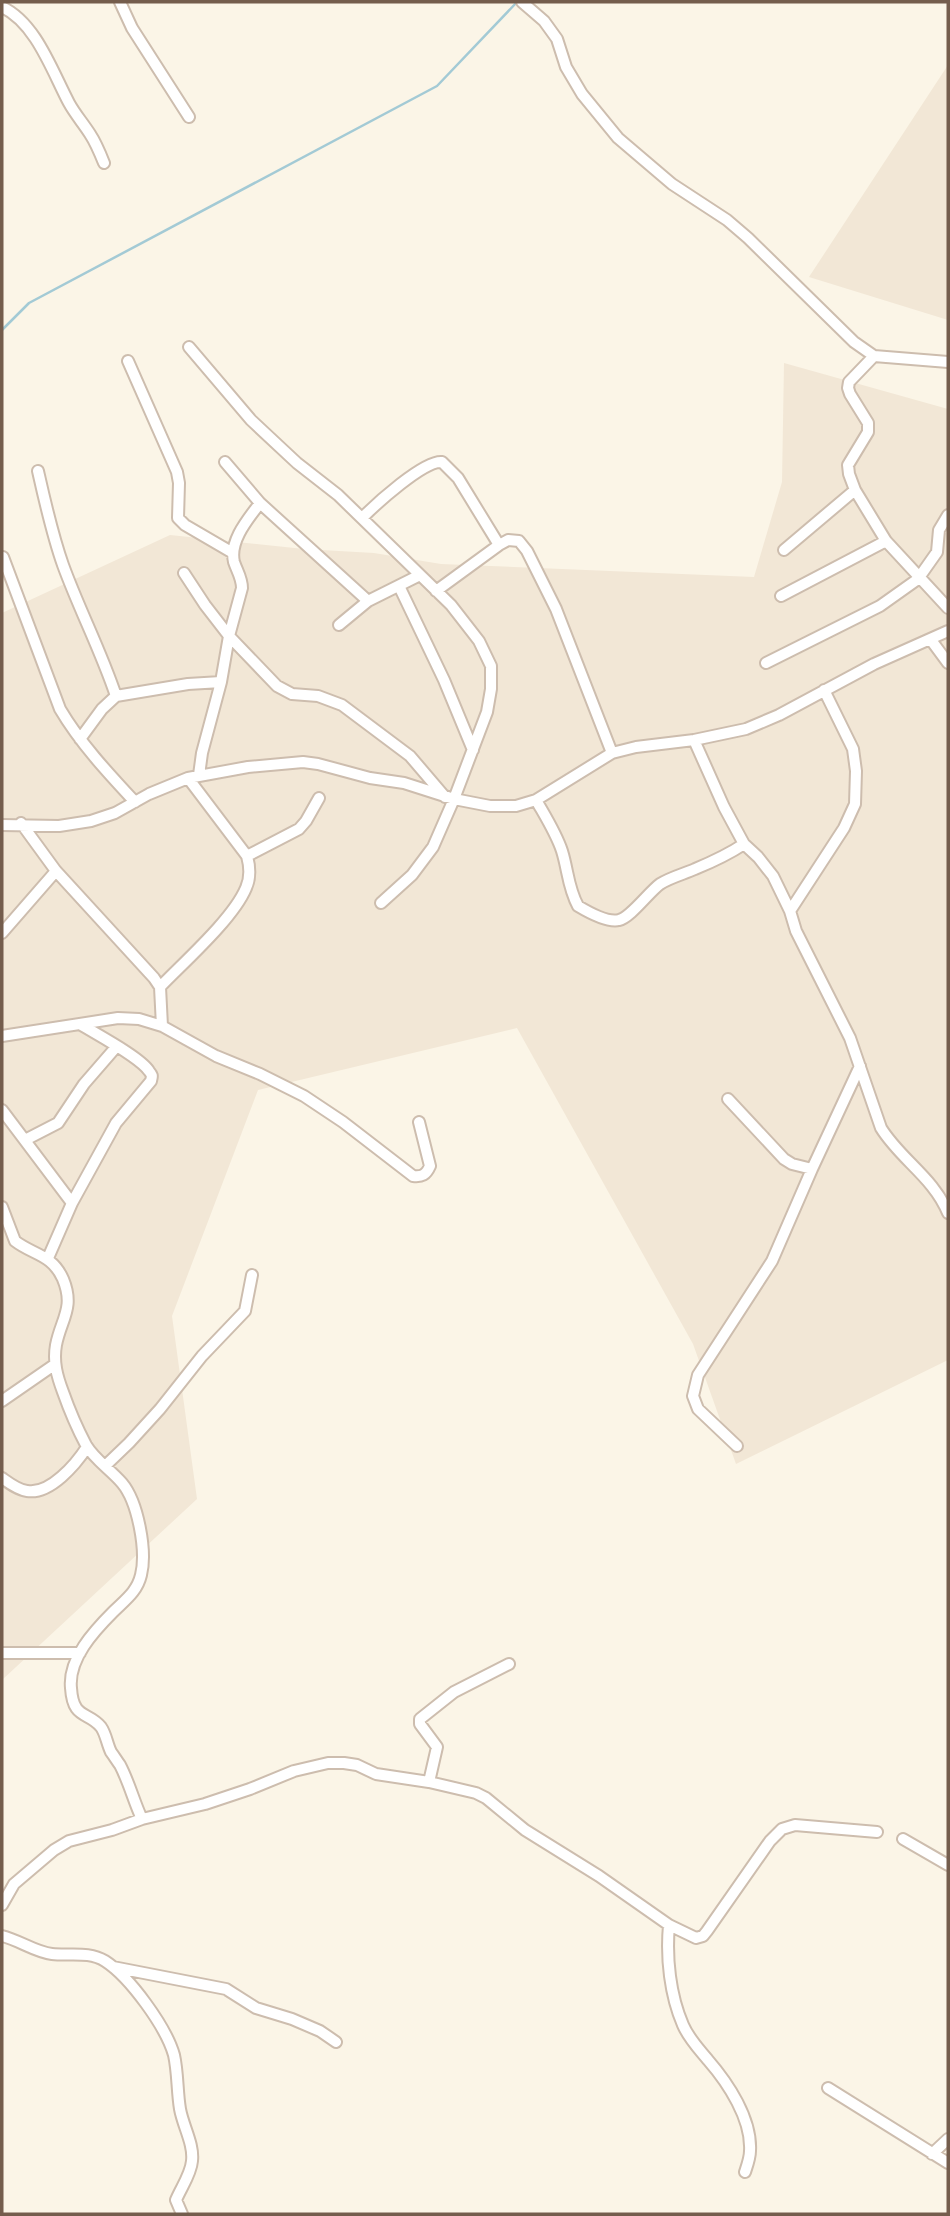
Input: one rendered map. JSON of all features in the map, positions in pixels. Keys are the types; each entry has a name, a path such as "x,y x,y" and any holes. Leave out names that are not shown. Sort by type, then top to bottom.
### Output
{"street":[{"path":"120,2 132,28 189,117"},
{"path":"522,2 544,21 558,39 566,67 582,94 618,138 672,184 727,220 854,342 874,356 948,362"},
{"path":"2,7 21,19 29,31 57,76 72,109 95,143 104,163"},
{"path":"189,347 251,419 297,463 338,495 451,605 479,641 491,666 487,712 473,750 449,798 433,847 412,875 381,903"},
{"path":"874,356 849,382 848,388 868,422 867,432 848,465 849,474 855,490 886,541 918,579 948,608"},
{"path":"128,361 177,472 178,518 233,553"},
{"path":"362,518 389,493 424,468 435,461 442,462 458,478 499,545"},
{"path":"225,462 260,503 369,601"},
{"path":"38,471 64,565 102,654 116,696"},
{"path":"784,550 855,490"},
{"path":"194,777 221,682 229,636 242,588 233,553 241,532 260,503"},
{"path":"766,663 880,606 918,579 937,552 939,530 948,515"},
{"path":"436,591 499,545 514,539 522,544 556,609 612,753"},
{"path":"781,596 886,541"},
{"path":"4,557 60,709 80,739 135,802"},
{"path":"184,573 229,636 277,686 292,694 318,696 336,702 401,748 449,798"},
{"path":"340,625 369,601 420,575"},
{"path":"398,586 444,680 473,750"},
{"path":"2,825 59,826 91,821 194,777 248,767 303,762 404,783 449,798 503,807 536,800 612,753 746,729 779,715 874,664 948,631"},
{"path":"931,640 948,663"},
{"path":"80,739 102,709 116,696 188,684 221,682"},
{"path":"790,911 844,828 855,804 856,771 853,749 824,690"},
{"path":"694,740 719,797 744,844 773,876 790,911 796,931 850,1038 881,1128 889,1141 937,1191 948,1213"},
{"path":"160,987 233,910 246,890 249,879 247,856 194,777"},
{"path":"247,856 299,829 319,798"},
{"path":"536,800 563,852 569,887 578,906 614,920 626,916 663,882 730,853 744,844"},
{"path":"21,824 56,871 154,978 160,987 162,1026"},
{"path":"2,933 56,871"},
{"path":"2,1036 118,1018 139,1018 162,1026 216,1056 304,1096 343,1122 413,1176 421,1177 428,1173 430,1166 419,1122"},
{"path":"48,1258 72,1203 116,1123 151,1081 148,1069 80,1024"},
{"path":"25,1140 58,1123 91,1075 117,1046"},
{"path":"737,1446 698,1409 693,1396 698,1375 767,1271 860,1066"},
{"path":"728,1100 784,1159 812,1169"},
{"path":"2,1110 72,1203"},
{"path":"2,1207 15,1241 48,1258 62,1276 68,1294 68,1310 56,1344 54,1365 87,1447 124,1485 134,1505 143,1559 141,1575 136,1588 80,1653 71,1674 72,1701 82,1715 100,1726 103,1731 142,1819"},
{"path":"105,1466 160,1409 202,1356 245,1311 252,1275"},
{"path":"2,1401 54,1365"},
{"path":"2,1478 19,1489 36,1491 63,1476 76,1464 87,1447"},
{"path":"2,1653 80,1653"},
{"path":"429,1782 438,1747 420,1724 420,1719 454,1692 509,1664"},
{"path":"2,1905 14,1884 61,1845 142,1819 205,1804 294,1771 328,1763 357,1765 376,1774 476,1793 525,1830 599,1876 669,1925 696,1938 703,1936 770,1841 782,1829 795,1825 877,1832"},
{"path":"903,1839 948,1864"},
{"path":"669,1925 667,1948 675,2000 683,2026 693,2043 710,2062 741,2110 750,2151 745,2172"},
{"path":"2,1936 49,1954 90,1955 102,1959 113,1967 162,2025 174,2054 179,2107 191,2146 192,2161 189,2173 176,2200 182,2214"},
{"path":"113,1967 226,1989 256,2008 292,2019 320,2031 336,2042"},
{"path":"828,2088 948,2163"},
{"path":"932,2154 948,2139"}],"shaded area":[{"path":"948,65 948,320 809,277"},
{"path":"784,363 948,409 948,1360 736,1464 693,1344 517,1028 258,1090 172,1316 197,1499 2,1680 2,613 170,535 304,549 374,553 441,564 754,577 782,482"}],"waterway":[{"path":"2,330 29,303 437,86 517,2"}]}
